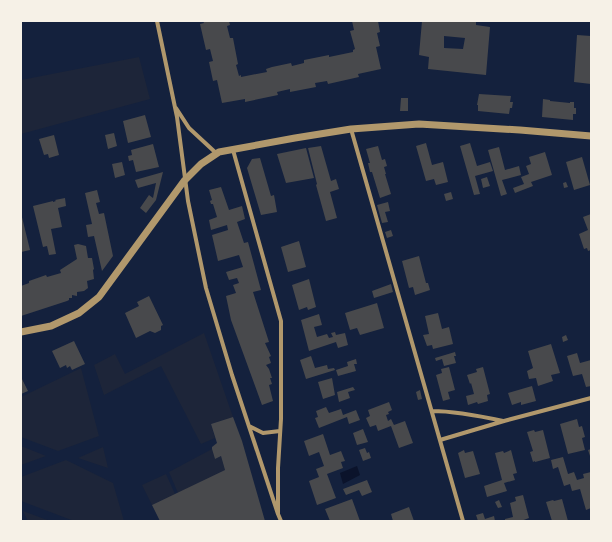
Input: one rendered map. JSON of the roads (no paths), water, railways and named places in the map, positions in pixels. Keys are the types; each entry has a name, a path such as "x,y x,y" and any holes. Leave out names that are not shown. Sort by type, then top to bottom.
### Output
{"street":[{"path":"157,21 175,106 184,181 206,288 249,426 281,521"},
{"path":"175,106 189,128 216,153"},
{"path":"21,332 51,326 79,313 99,298 184,181 201,164 216,153 351,129 419,124 591,136"},
{"path":"351,129 463,521"},
{"path":"233,150 281,322 281,419 278,514"},
{"path":"440,440 591,398"},
{"path":"432,411 460,413 504,421"},
{"path":"249,426 263,433 280,431"}]}
